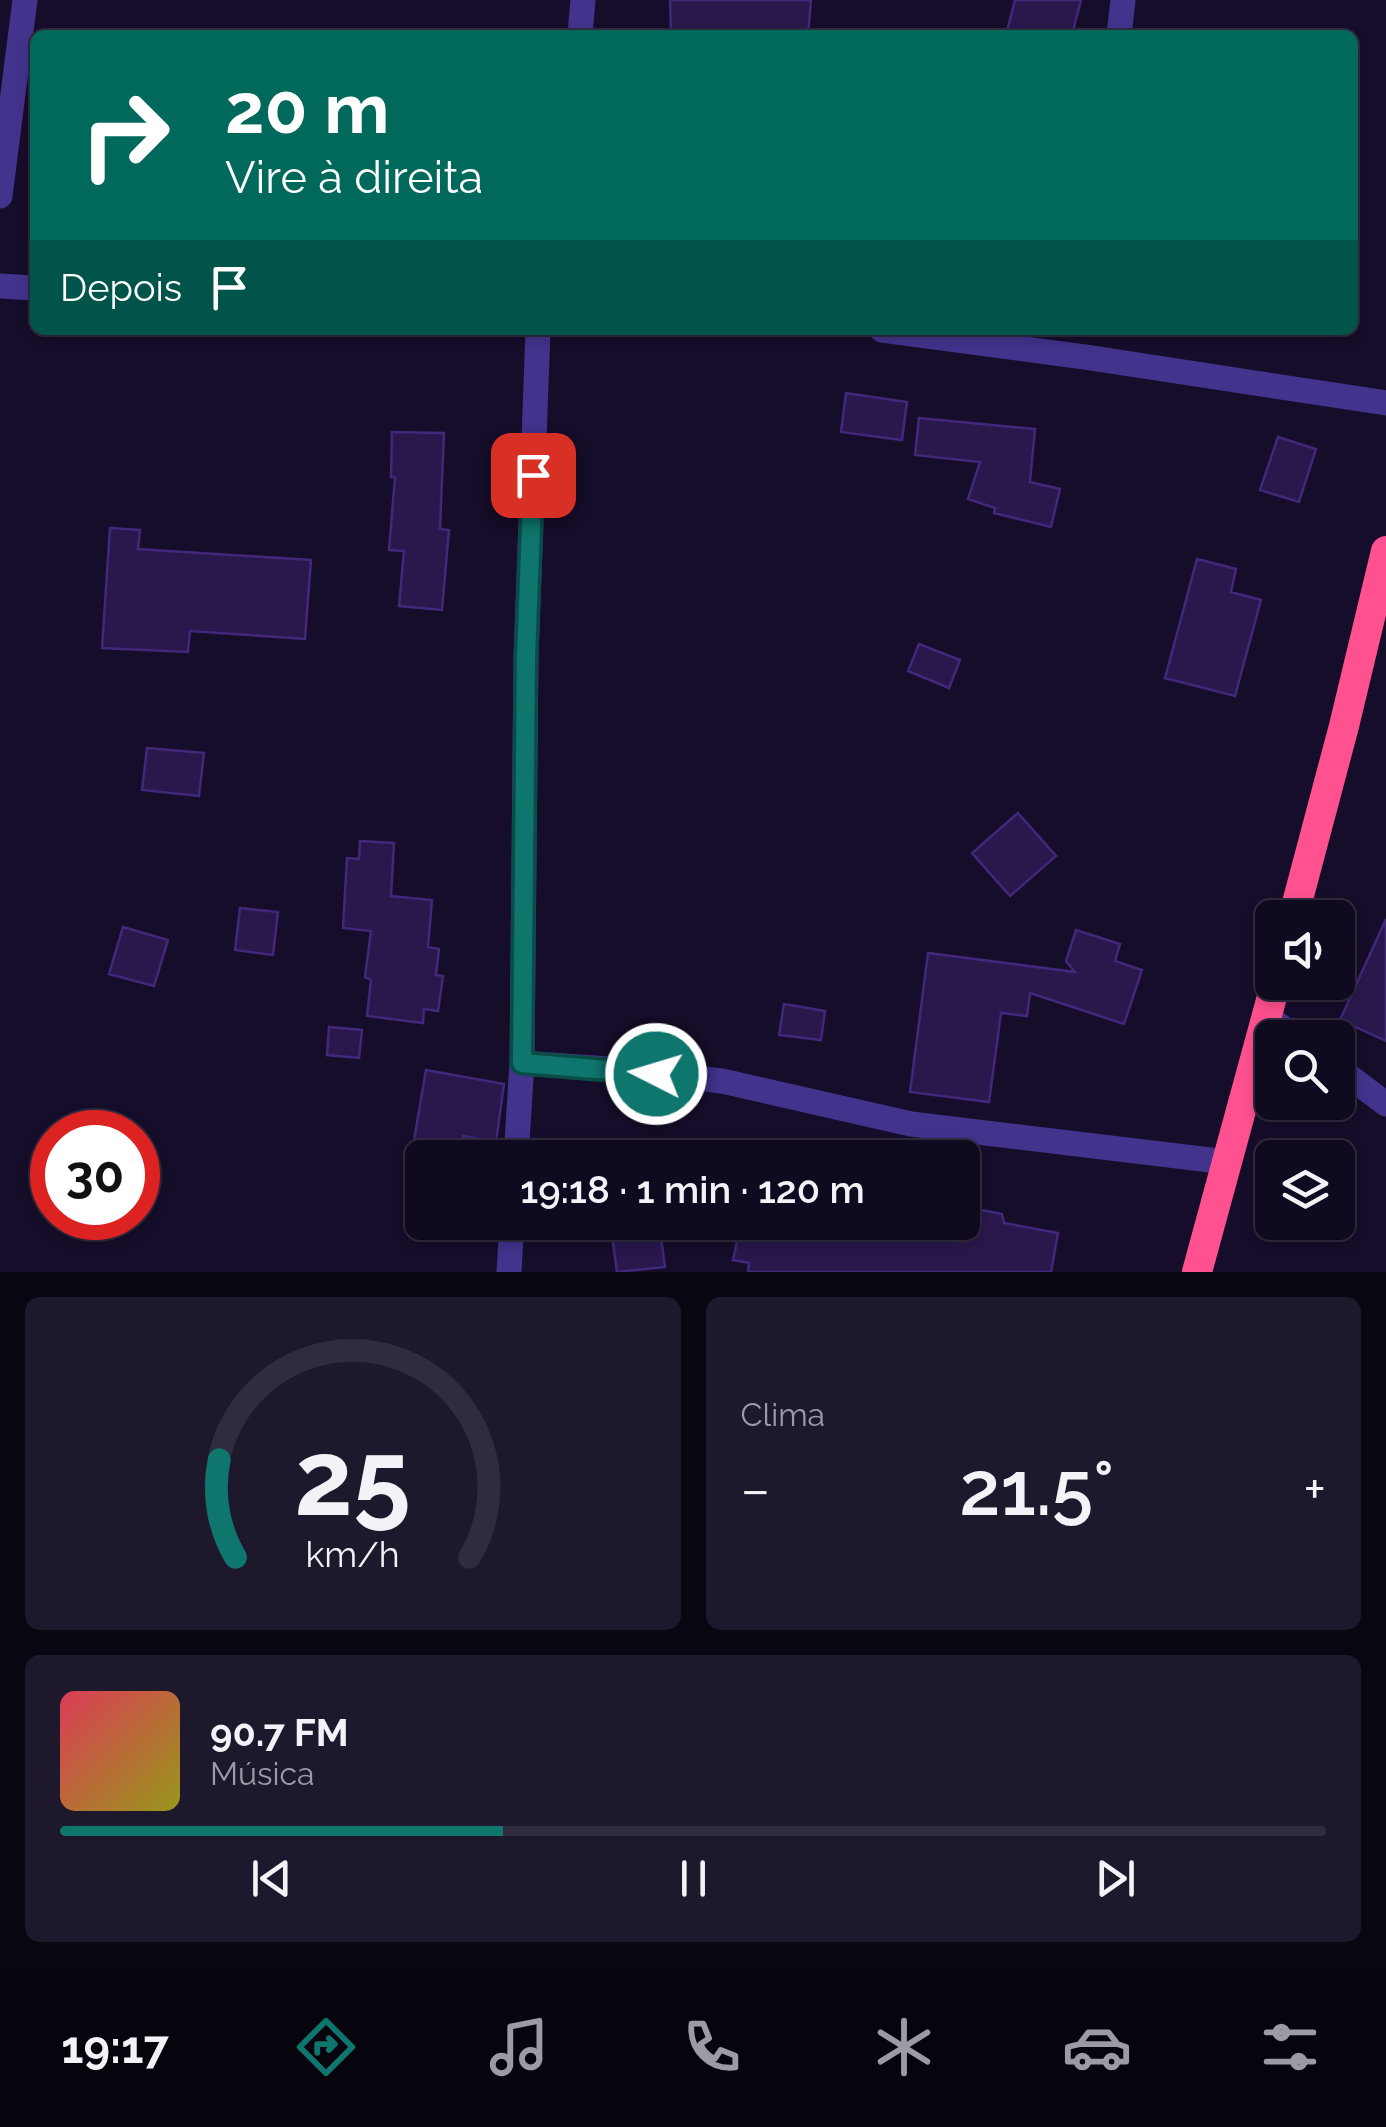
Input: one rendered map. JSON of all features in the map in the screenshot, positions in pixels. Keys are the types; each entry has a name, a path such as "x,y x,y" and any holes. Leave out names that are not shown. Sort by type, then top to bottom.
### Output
{"highway":[{"path":"1298,900 1386,552"},
{"path":"1198,1272 1271,1000"}],"street":[{"path":"0,196 25,0"},
{"path":"580,30 583,0"},
{"path":"1120,30 1123,0"},
{"path":"0,286 30,288"},
{"path":"517,1140 522,1063 526,657 538,335"},
{"path":"920,335 1386,403"},
{"path":"1085,357 1087,335"},
{"path":"1267,1016 1272,1020"},
{"path":"522,1063 722,1080 911,1124 1227,1162"},
{"path":"1355,1081 1386,1104"},
{"path":"509,1272 511,1240"}],"building":[{"path":"670,0 811,0 808,30 671,30"},
{"path":"1015,0 1081,0 1073,30 1007,30"},
{"path":"846,393 907,402 902,440 841,432"},
{"path":"919,418 1035,429 1030,482 1060,489 1051,527 994,513 995,508 968,499 980,462 915,455"},
{"path":"392,432 444,433 440,529 449,530 442,610 399,606 404,551 389,550 395,477 391,477"},
{"path":"1278,437 1316,449 1299,502 1260,490"},
{"path":"110,528 140,530 138,549 311,560 305,639 190,631 188,652 102,648"},
{"path":"1197,559 1236,569 1231,592 1261,600 1235,696 1165,678"},
{"path":"919,644 960,660 949,688 908,671"},
{"path":"147,748 204,753 199,796 142,790"},
{"path":"1018,813 1056,856 1010,896 972,853"},
{"path":"360,841 394,843 391,896 432,900 428,947 439,949 436,975 443,976 438,1011 424,1009 423,1023 367,1016 371,980 365,977 371,931 343,928 347,858 359,859"},
{"path":"240,908 278,912 273,955 235,950"},
{"path":"1386,919 1386,1041 1355,1027 1355,1020 1340,1020 1349,1000 1355,1000 1355,987"},
{"path":"123,927 168,940 154,986 109,974"},
{"path":"1076,930 1120,944 1115,961 1142,970 1124,1024 1030,993 1027,1016 1001,1013 989,1102 910,1092 928,953 1075,972 1066,961"},
{"path":"784,1004 825,1011 821,1040 779,1035"},
{"path":"329,1027 362,1030 359,1058 327,1055"},
{"path":"426,1070 504,1084 496,1140 463,1136 462,1140 414,1140"},
{"path":"980,1210 1002,1214 1004,1223 1058,1233 1051,1272 748,1272 749,1263 733,1260 737,1240 980,1240"},
{"path":"613,1240 661,1240 665,1267 617,1272"}],"route":[{"path":"533,475 526,657 522,1063 656,1074"}]}
